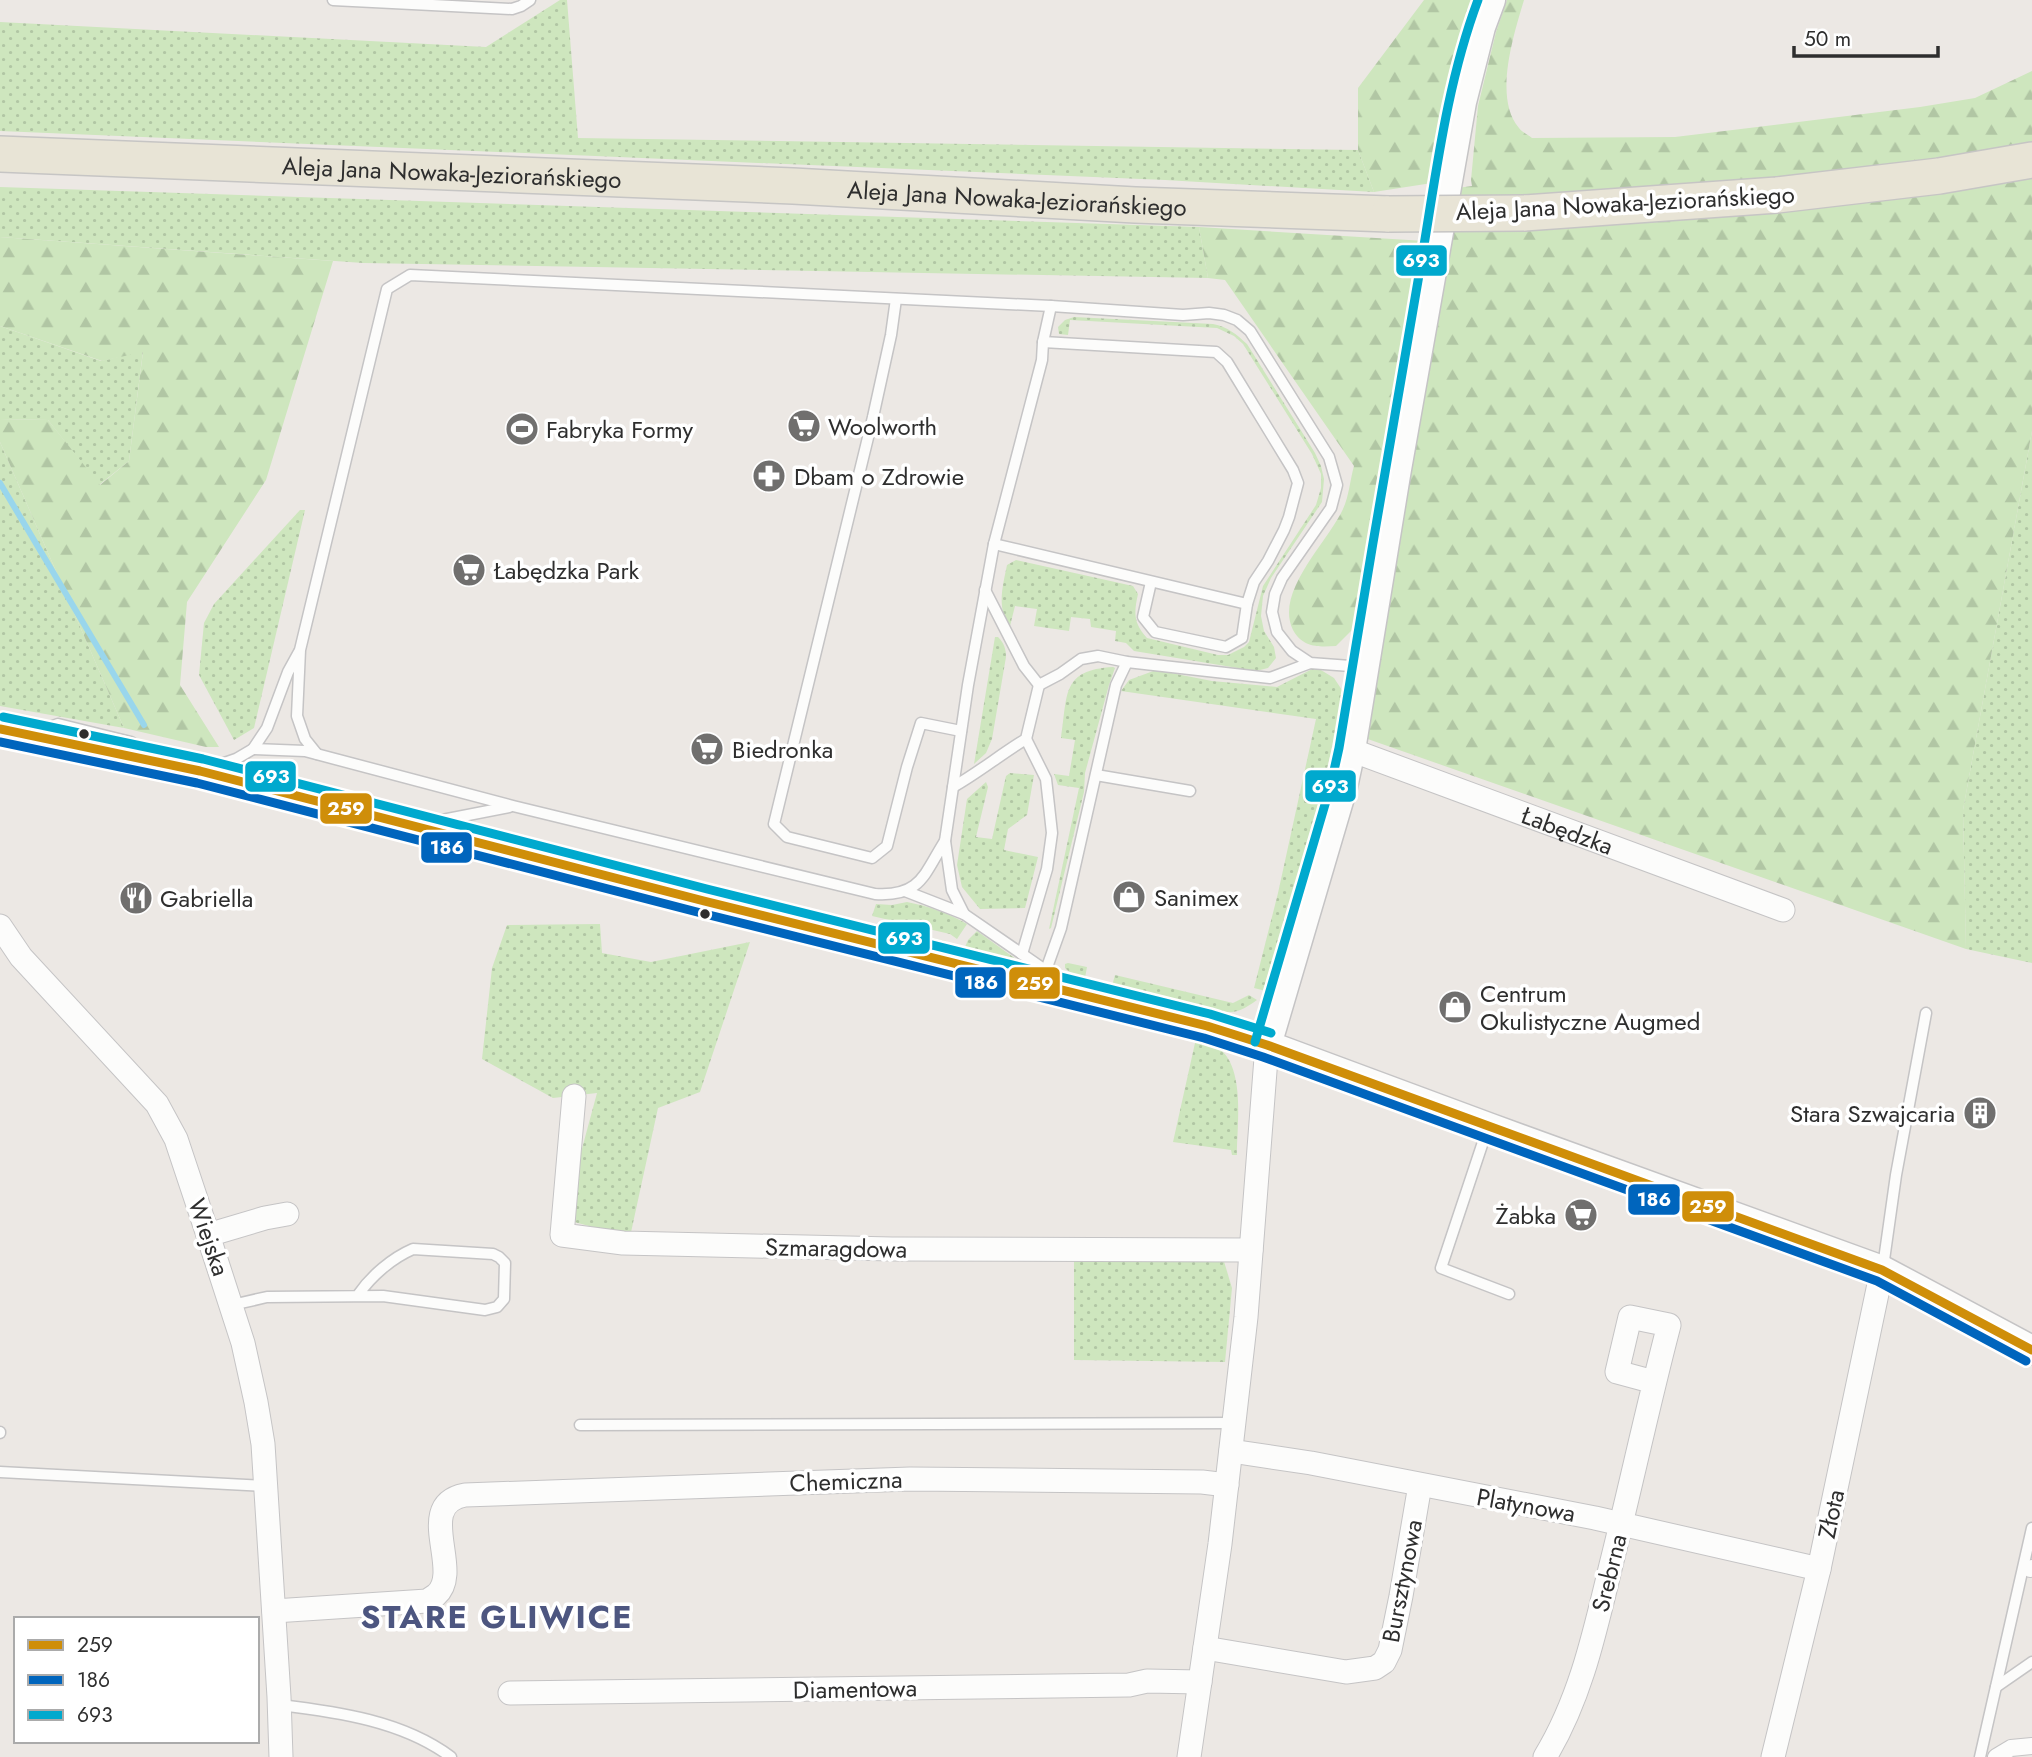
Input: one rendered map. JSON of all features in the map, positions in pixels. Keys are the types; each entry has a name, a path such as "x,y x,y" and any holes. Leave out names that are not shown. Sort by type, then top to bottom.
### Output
{"main road":[{"name":"Aleja Jana Nowaka-Jeziorańskiego","path":"0,154 793,186 1135,205 1389,214 1524,213 1777,195 1939,176 2032,160"},
{"path":"0,174 92,176 235,164"}],"street":[{"path":"1189,1757 1231,1451 1251,1250 1267,1045 1343,787 1351,750 1400,448 1462,102 1480,27 1492,0"},
{"path":"0,729 200,771 704,901 1207,1026 1267,1045 1882,1270 2031,1344"},
{"name":"Łabędzka","path":"1351,750 1783,910"},
{"name":"Wiejska","path":"0,926 10,956 145,1088 167,1119 176,1139 232,1306 249,1365 256,1402 263,1444 281,1757"},
{"name":"Szmaragdowa","path":"574,1096 562,1235 623,1244 865,1249 1251,1250"},
{"path":"208,1235 287,1214"},
{"name":"Złota","path":"1773,1757 1819,1569 1882,1270"},
{"name":"Srebrna","path":"1545,1757 1563,1725 1582,1676 1654,1382"},
{"name":"Platynowa","path":"1231,1451 1311,1463 1621,1524 1819,1569"},
{"name":"Chemiczna","path":"274,1611 427,1601 438,1594 442,1586 442,1513 451,1500 465,1495 910,1479 1202,1482 1227,1485"},
{"name":"Bursztynowa","path":"1205,1648 1346,1672 1375,1668 1384,1662 1390,1650 1401,1596 1420,1485"},
{"name":"Diamentowa","path":"510,1693 1200,1682"},
{"path":"1996,1757 2011,1748 2032,1746"}],"lane":[{"path":"333,0 512,9 530,0"},
{"path":"317,754 305,739 297,716 300,650 387,289 410,275 608,283 1183,315 1209,313 1237,320 1250,331 1329,457 1337,485 1331,508 1282,578 1275,594 1272,612 1277,632 1292,651 1310,663"},
{"path":"896,299 873,417 774,824 787,837 872,858 887,846 921,723 961,731"},
{"path":"964,914 952,890 945,841 961,731 994,544 1042,360 1051,306"},
{"path":"1043,342 1216,352 1227,362 1293,470 1298,482 1284,530 1254,582 1247,604 1242,638 1226,647 1155,632 1143,617 1151,582"},
{"path":"994,544 1247,604"},
{"path":"985,590 1024,666 1039,685"},
{"path":"200,771 236,759 253,749 267,728 288,672 300,650"},
{"path":"1022,954 1047,869 1052,833 1046,779 1026,738 1039,685 1081,659 1098,656 1127,662 1270,678 1310,663 1364,667"},
{"path":"1046,970 1061,928 1116,685 1127,662"},
{"path":"953,787 1026,738"},
{"path":"253,749 305,751 513,806 875,894 891,895 918,884 945,841"},
{"path":"1096,775 1190,791"},
{"path":"415,826 513,806"},
{"path":"905,891 964,914 1074,992"},
{"path":"1882,1270 1896,1175 1926,1013"},
{"path":"1488,1128 1441,1268 1509,1294"},
{"path":"232,1306 267,1297 383,1296 485,1310 497,1307 504,1299 505,1263 493,1254 413,1249 405,1252 366,1283 358,1296"},
{"path":"580,1425 1234,1423"},
{"path":"0,1472 265,1486"},
{"path":"1980,1757 2032,1528"},
{"path":"1996,1687 2032,1662"},
{"path":"280,1704 373,1721 434,1744 451,1757"}],"green space":[{"path":"560,0 567,0 578,138 1358,150 1374,192 1165,180 0,131 0,22 486,47"},
{"path":"1424,0 1473,0 1444,99 1432,183 1374,192 1358,150 1358,88"},
{"path":"1507,0 1524,0 1511,48 1507,100 1511,115 1519,128 1532,138 1675,137 1920,107 1975,98 2032,71 2032,431 1963,810 1966,949 1362,737 1457,188 1472,186 1478,106 1496,32"},
{"path":"0,187 1199,227 1208,278 363,263 0,237"},
{"path":"1199,227 1425,241 1355,627 1336,646 1318,646 1302,640 1293,630 1289,615 1291,600 1305,568 1343,509 1354,466 1225,280 1208,278"},
{"path":"0,237 333,261 266,480 187,602 180,685 219,747 206,747 124,728 0,442 0,419 48,420 100,485 129,461 143,352 102,361 0,326"},
{"path":"1074,317 1213,324 1227,329 1247,344 1315,453 1324,479 1322,502 1271,578 1263,596 1261,616 1264,631 1274,647 1276,658 1268,668 1256,671 1134,651 1126,643 1115,641 1116,631 1091,627 1090,619 1071,617 1069,631 1034,626 1037,609 1015,606 1010,626 1006,619 1002,605 1004,581 1007,565 1016,560 1133,586 1138,594 1135,612 1137,622 1147,638 1228,655 1249,642 1263,586 1316,505 1321,488 1321,474 1312,454 1243,344 1234,336 1217,328 1070,320 1068,335 1059,334 1058,327 1065,320"},
{"path":"0,326 101,361 143,351 129,461 99,485 48,420 0,419"},
{"path":"2032,431 2032,963 1966,949 1963,810"},
{"path":"0,442 124,728 0,706"},
{"path":"300,510 305,510 254,728 234,740 199,675 204,623 214,604"},
{"path":"995,637 1003,644 1006,657 992,739 986,753 974,764"},
{"path":"1316,667 1334,678 1344,693 1324,783 1266,991 1254,988 1316,719 1121,691 1129,680 1156,670 1212,681 1277,687"},
{"path":"1115,668 1085,773 1084,792 1049,929 1079,788 1058,785 1054,774 1069,776 1075,740 1061,738 1067,697 1070,687 1084,673"},
{"path":"1010,773 1034,775 1027,815 1008,829 1004,850 1038,857 1025,908 980,909 962,887 957,865 967,799 986,782 988,787 976,837 992,839 1006,776"},
{"path":"907,902 938,910 967,924 957,939 950,934 872,916 876,904"},
{"path":"600,924 602,953 651,962 750,942 700,1092 658,1108 630,1237 563,1219 597,1093 553,1098 482,1059 492,968 507,925"},
{"path":"902,931 946,941 950,944 951,952"},
{"path":"977,931 1031,970 962,954 968,940"},
{"path":"1068,963 1087,967 1085,978 1112,986 1115,975 1233,1003 1249,995 1257,1000 1234,1012 1208,1010 1206,1016 1076,978 1065,968"},
{"path":"1195,1043 1213,1045 1225,1054 1232,1068 1237,1085 1237,1155 1232,1155 1231,1150 1173,1142"},
{"path":"1074,1257 1223,1258 1232,1288 1225,1362 1074,1360"}],"waterway":[{"path":"0,483 144,725"}],"transit line":[{"name":"693","path":"1255,1042 1331,784 1339,748 1442,136 1457,67 1478,0"},
{"name":"693","path":"3,717 203,759 707,889 1210,1014 1271,1033"},
{"name":"259","path":"0,729 200,771 704,901 1207,1026 1267,1045 1882,1270 2032,1350"},
{"name":"186","path":"0,742 197,783 701,913 1204,1038 1263,1057 1877,1281 2026,1361"}],"place":[{"name":"Woolworth","path":"804,426"},
{"name":"Fabryka Formy","path":"522,429"},
{"name":"Dbam o Zdrowie","path":"769,476"},
{"name":"Łabędzka Park","path":"469,570"},
{"name":"Biedronka","path":"707,749"},
{"name":"Sanimex","path":"1129,897"},
{"name":"Gabriella","path":"136,898"},
{"name":"Centrum Okulistyczne Augmed","path":"1455,1007"},
{"name":"Stara Szwajcaria","path":"1980,1113"},
{"name":"Żabka","path":"1581,1215"}],"district":[{"name":"STARE GLIWICE","path":"497,1617"}]}
